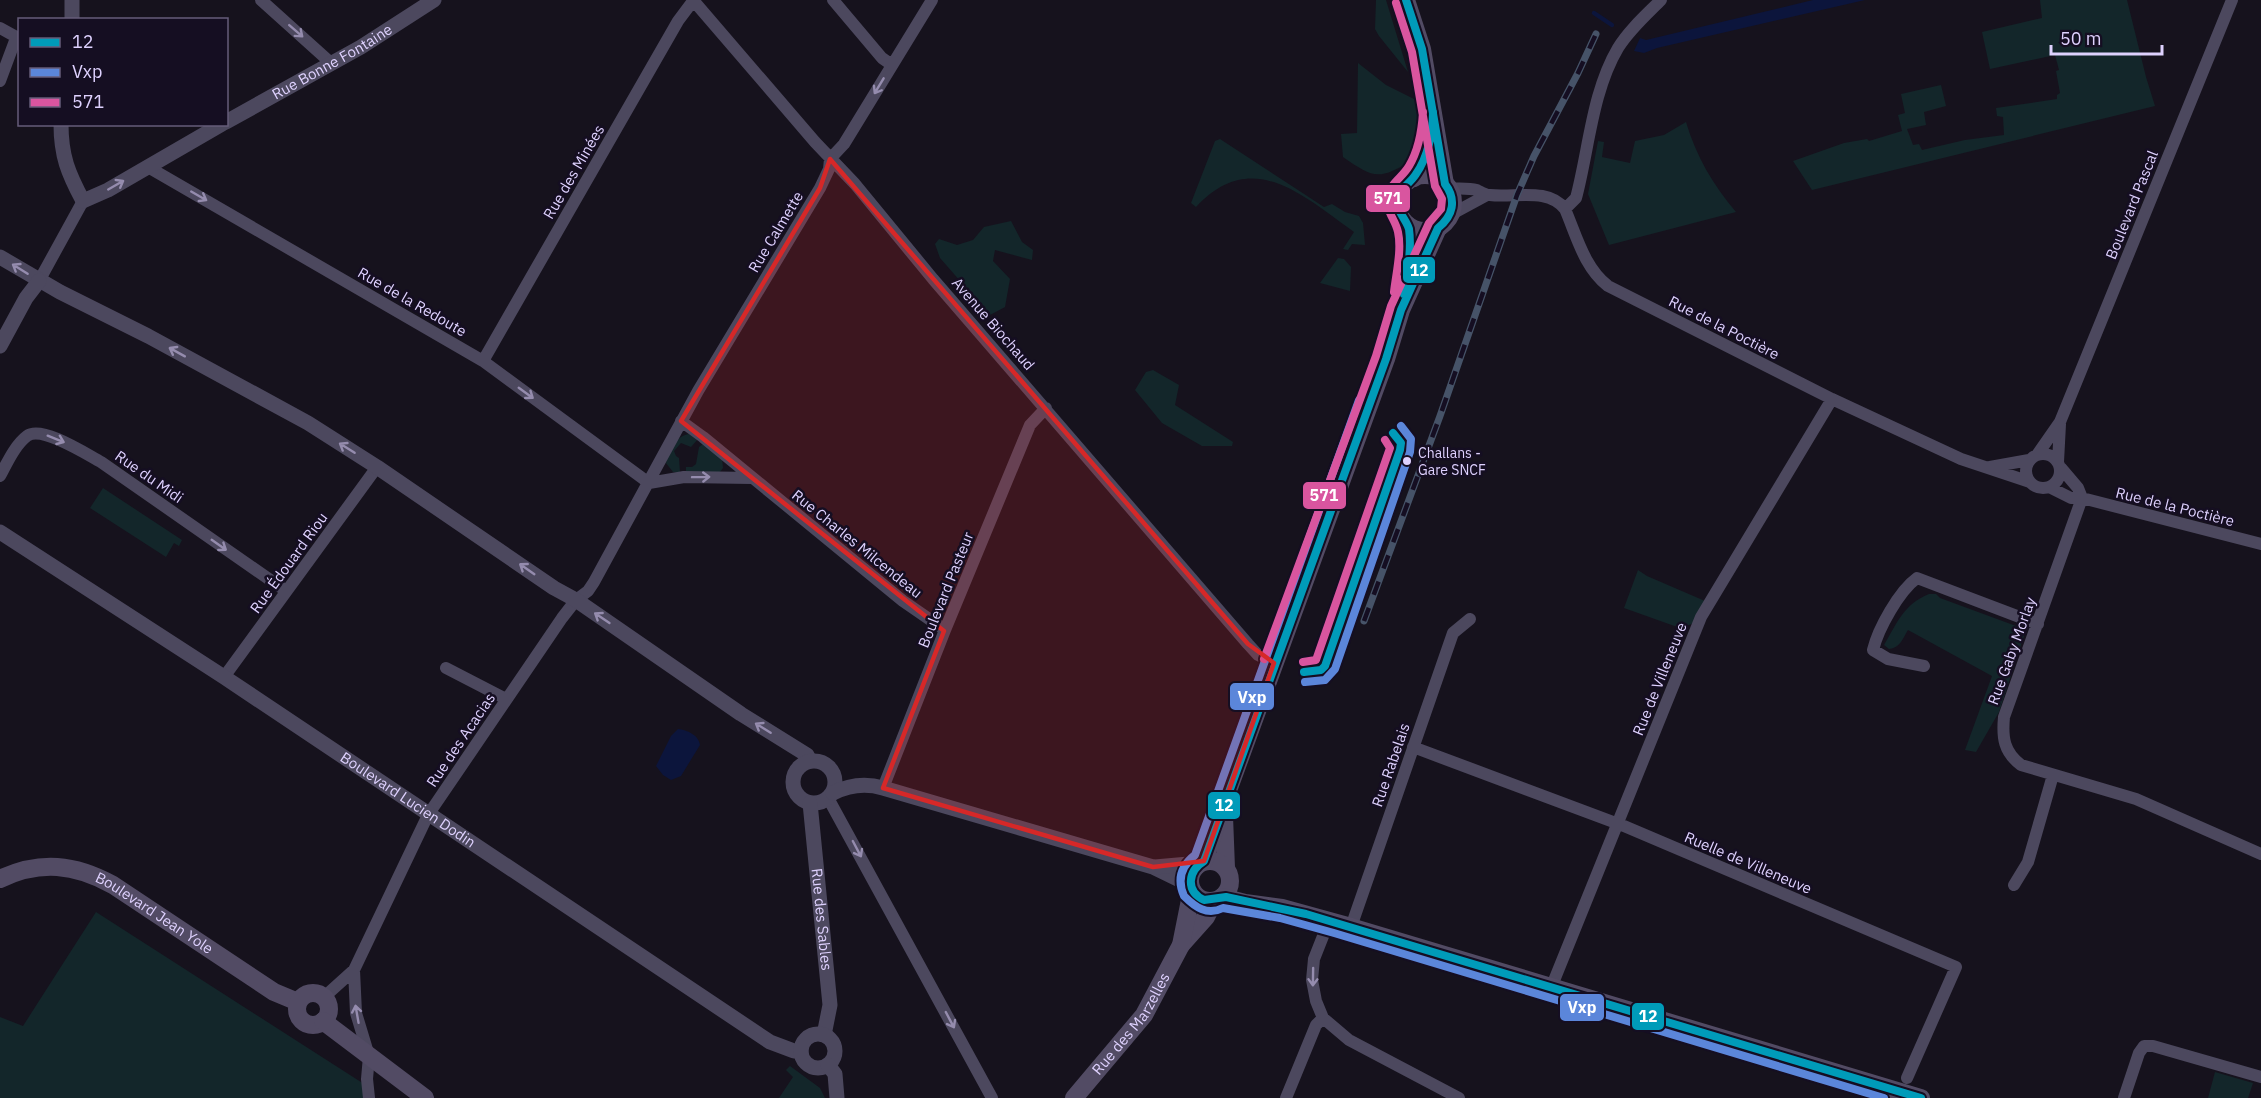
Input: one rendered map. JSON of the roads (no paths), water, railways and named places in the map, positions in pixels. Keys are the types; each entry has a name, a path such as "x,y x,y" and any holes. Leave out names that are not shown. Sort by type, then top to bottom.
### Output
{"main road":[{"path":"1401,310 1453,201 1447,186 1433,118 1422,50 1406,0"},
{"path":"1433,118 1424,157 1414,178 1403,186 1397,201 1401,217 1407,225 1422,231 1444,222"},
{"path":"1414,178 1431,176 1447,186"},
{"path":"1407,225 1407,270 1401,310 1386,359 1202,862 1191,873 1191,888 1202,899 1277,907 1351,927 1921,1098"},
{"path":"1218,899 1230,888 1224,830 1226,796"},
{"path":"1202,862 1216,861 1252,895 1277,907"},
{"name":"Boulevard Jean Yole","path":"0,879 23,870 39,867 86,871 112,885 274,992 298,1002"},
{"name":"Rue des Marzelles","path":"1180,945 1191,888"},
{"name":"Rue des Marzelles","path":"1074,1098 1144,1015 1180,945 1206,917 1218,899"},
{"path":"310,993 318,994 323,998 329,1010 323,1021 318,1024 305,1023 299,1018 298,1002 303,996 310,993"},
{"path":"323,1021 425,1098"}],"street":[{"path":"72,0 72,18"},
{"path":"261,0 331,63"},
{"name":"Rue Bonne Fontaine","path":"228,121 360,47 434,0"},
{"name":"Avenue Biochaud","path":"693,0 830,159 855,184 933,279 1248,644 1258,655 1274,663"},
{"name":"Rue des Minées","path":"483,361 678,21 693,0"},
{"path":"833,0 882,58 892,65"},
{"name":"Rue Calmette","path":"649,483 681,421 820,188 829,170 830,159 844,144 932,0"},
{"path":"1447,186 1476,190 1487,195 1538,195 1560,202 1565,209 1576,198 1600,87 1622,43 1661,0"},
{"name":"Boulevard Pascal","path":"2033,458 2060,422 2232,0"},
{"path":"0,28 18,39 0,81"},
{"path":"61,126 61,146 70,177 83,201"},
{"path":"0,346 83,201 108,190 218,126"},
{"name":"Rue de la Redoute","path":"148,166 483,361 649,483"},
{"path":"1444,222 1487,195"},
{"name":"Rue de la Poctière","path":"1565,209 1589,266 1608,286 1832,399 1983,468 2030,482 2039,488 2049,487 2071,498 2082,498 2261,544"},
{"path":"0,257 39,281 242,386 308,423 377,467 554,588 576,600 741,714 807,755 810,761"},
{"name":"Rue de Villeneuve","path":"1551,988 1701,618 1832,399"},
{"name":"Boulevard Pasteur","path":"876,786 945,630 1030,425 1046,408"},
{"name":"Rue Charles Milcendeau","path":"681,421 903,601 945,630"},
{"name":"Boulevard Pascal","path":"2059,465 2060,422"},
{"name":"Rue du Midi","path":"0,476 26,436 36,433 50,436 101,462 286,591"},
{"path":"1983,468 2001,467 2052,455 2078,488 2082,498"},
{"path":"2030,482 2026,469 2033,458"},
{"path":"2049,487 2057,481 2059,465"},
{"name":"Rue Édouard Riou","path":"224,677 377,467"},
{"path":"576,600 588,591 594,582 649,483 684,477 752,478"},
{"name":"Rue Gaby Morlay","path":"2082,498 2004,717 2003,734 2006,749 2021,765 2136,799 2261,854"},
{"name":"Boulevard Lucien Dodin","path":"0,532 224,677 770,1042 801,1051"},
{"path":"1924,666 1888,659 1873,650 1877,635 1909,584 1917,578 2038,624"},
{"name":"Rue des Acacias","path":"323,998 354,970 428,815 576,600"},
{"name":"Rue Rabelais","path":"1351,927 1453,633 1470,619"},
{"path":"446,668 506,699"},
{"name":"Ruelle de Villeneuve","path":"1413,747 1618,823 1956,967 1907,1078"},
{"path":"876,786 845,787 820,802 810,803 798,795 793,782 798,768 810,761 824,763 834,772 861,777 876,786 1153,867 1191,888"},
{"path":"834,772 836,779 831,795 992,1098"},
{"path":"2014,885 2028,862 2053,775"},
{"name":"Rue des Sables","path":"810,803 830,1005 824,1035"},
{"path":"1153,867 1202,862"},
{"path":"1329,921 1314,959 1311,980 1323,1018 1349,1041 1459,1098"},
{"name":"Rue des Acacias","path":"354,970 356,1013 369,1056 367,1079 369,1098"},
{"path":"1286,1098 1316,1025 1323,1018"},
{"path":"824,1035 834,1046 834,1056 828,1065 813,1067 805,1061 801,1051 802,1046 809,1037 824,1035"},
{"path":"2124,1098 2139,1053 2144,1046 2153,1046 2261,1077"},
{"path":"828,1065 835,1074 837,1098"}],"water":[{"path":"1813,0 1865,0 1657,48 1644,53 1634,51 1640,38 1646,40"},
{"path":"678,729 692,734 700,745 681,776 671,780 663,775 656,766 671,736"}],"waterway":[{"path":"1594,13 1612,25"}],"railway":[{"path":"1364,621 1440,416 1517,195 1534,156 1596,34"}],"place":[{"name":"Challans - Gare SNCF","path":"1407,461"}]}
